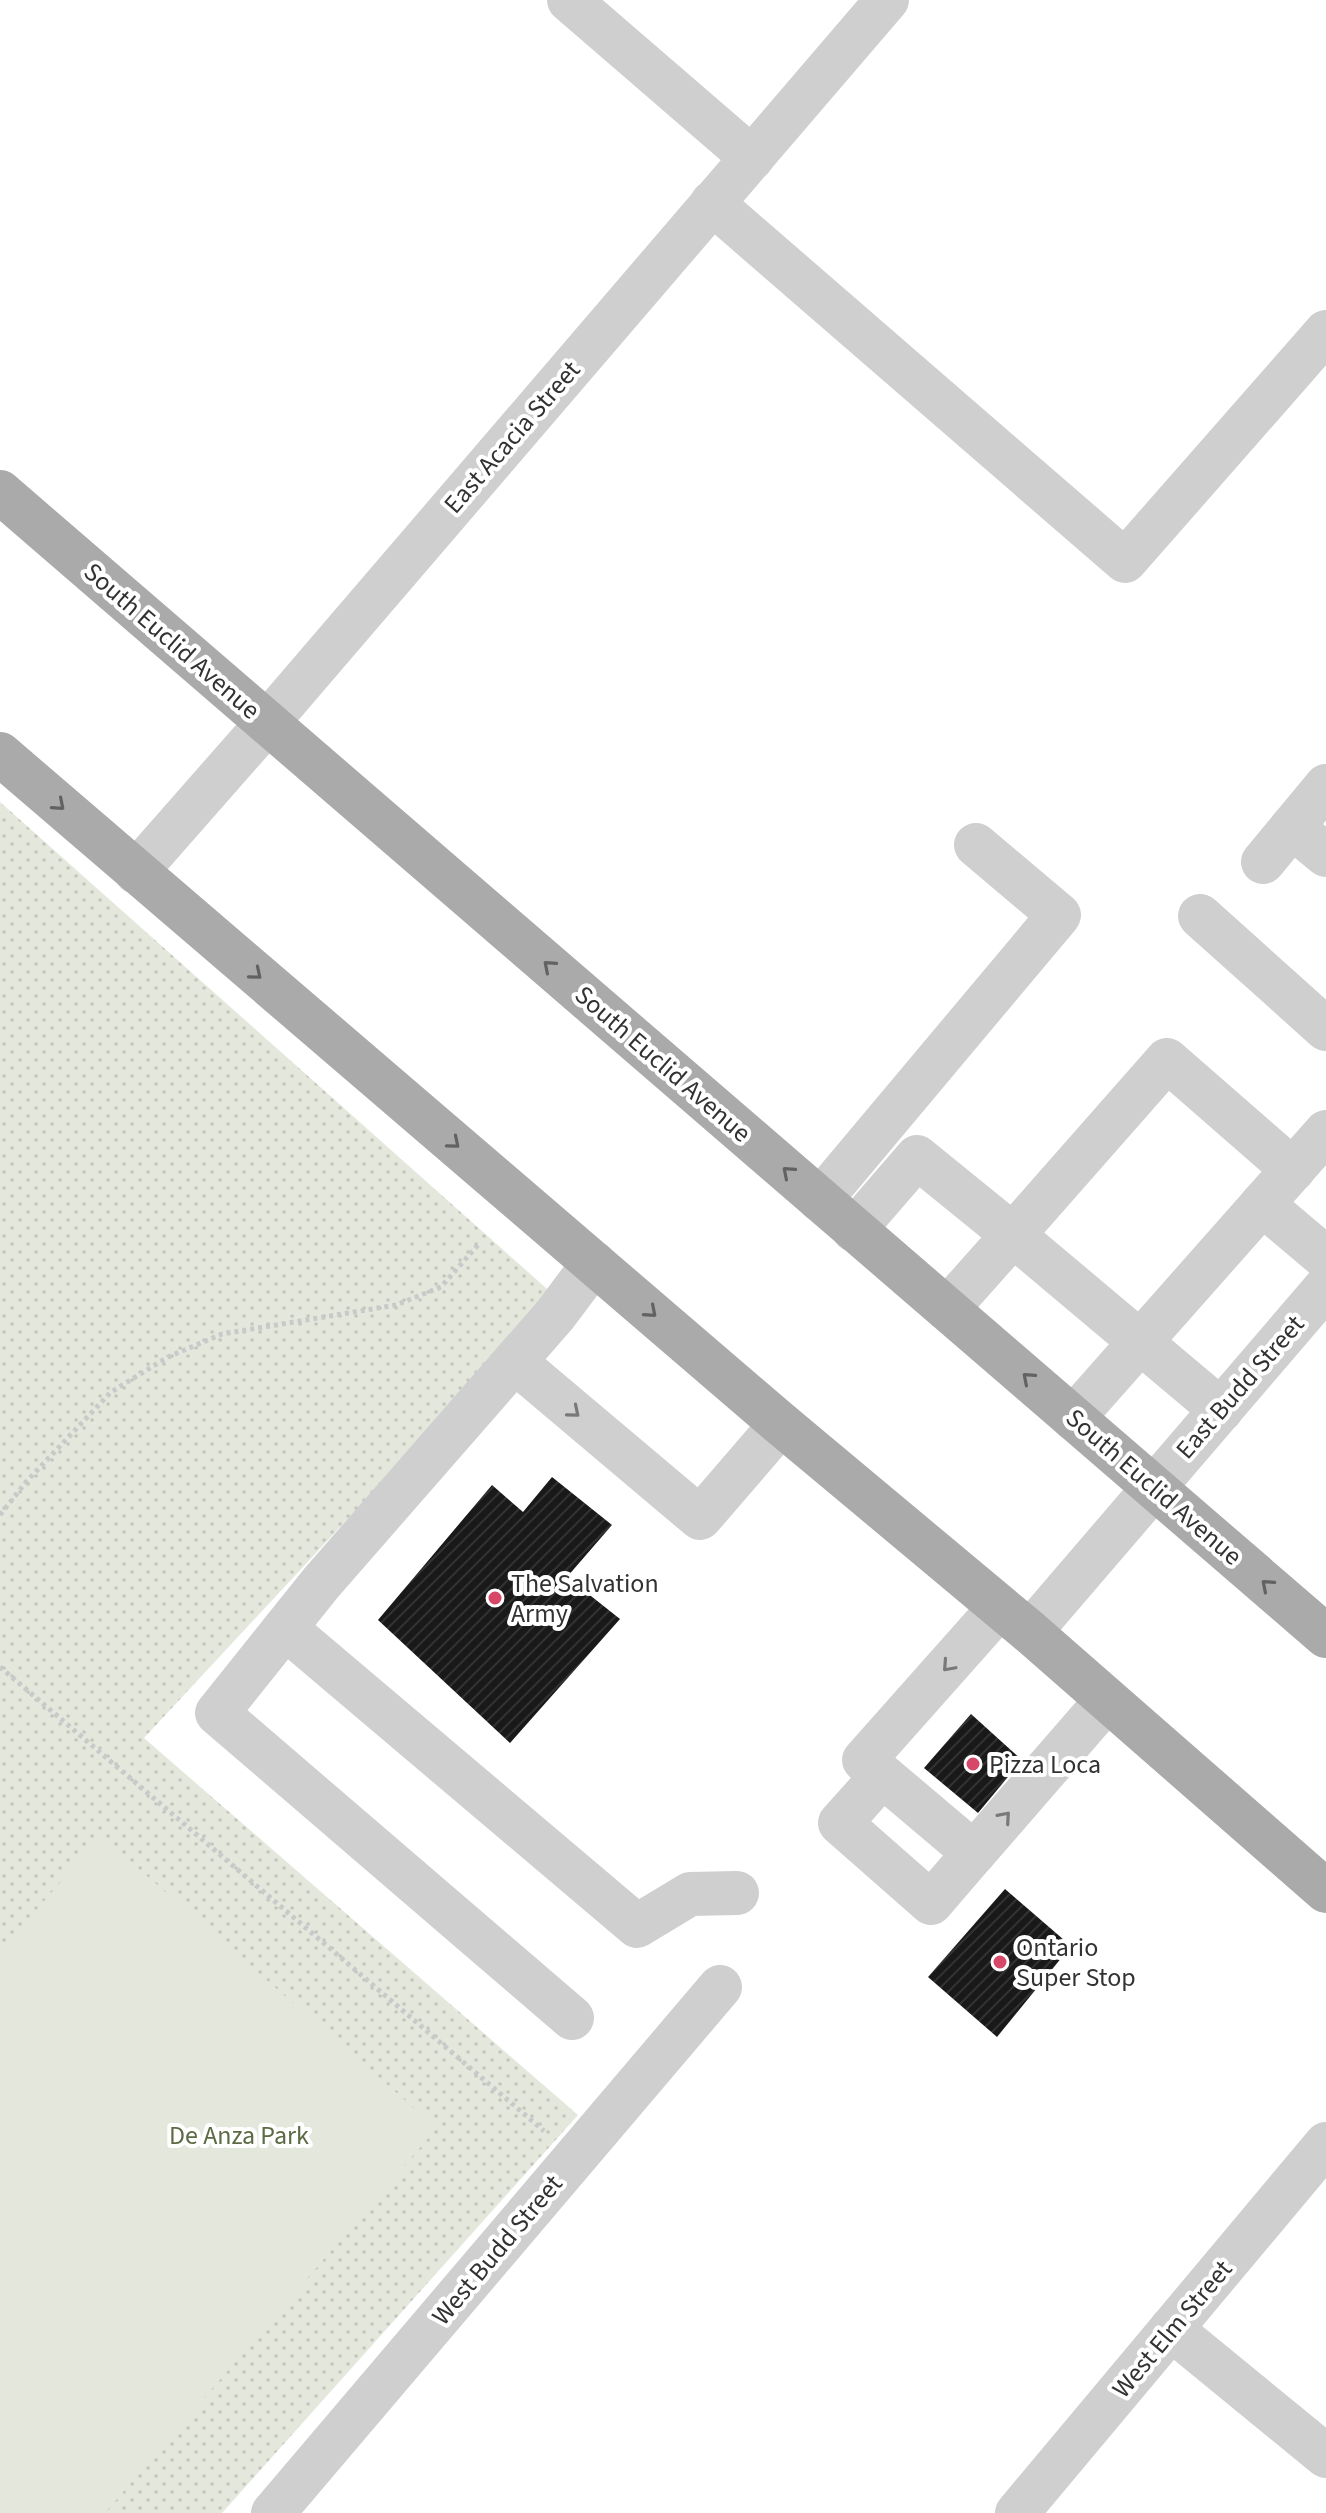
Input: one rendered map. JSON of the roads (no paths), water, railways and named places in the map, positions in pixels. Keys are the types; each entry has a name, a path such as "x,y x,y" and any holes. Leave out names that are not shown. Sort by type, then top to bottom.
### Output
{"main road":[{"name":"South Euclid Avenue","path":"0,492 1326,1636"},
{"path":"0,754 1014,1620 1326,1891"}],"street":[{"path":"569,0 752,158"},
{"name":"East Acacia Street","path":"136,872 887,0"},
{"path":"712,203 1125,561 1326,332"},
{"path":"1263,862 1326,786"},
{"path":"1292,827 1326,855"},
{"path":"820,1200 1059,915 976,845"},
{"path":"1200,916 1326,1029"},
{"path":"947,1309 1167,1060 1293,1170"},
{"path":"1073,1418 1326,1132"},
{"path":"854,1230 917,1157 1221,1410"},
{"path":"1262,1204 1326,1258"},
{"path":"572,2018 217,1713 321,1583 515,1362 594,1263"},
{"name":"East Budd Street","path":"882,1776 864,1760 1154,1487 1326,1287"},
{"path":"515,1362 700,1518 781,1424"},
{"path":"285,1628 637,1926 690,1894 737,1893"},
{"path":"974,1853 882,1776 840,1823 931,1903 1106,1701"},
{"name":"West Budd Street","path":"273,2513 720,1987"},
{"name":"West Elm Street","path":"1017,2513 1326,2144"},
{"path":"1171,2329 1326,2456"}],"place":[{"name":"The Salvation Army","path":"495,1598"},
{"name":"Pizza Loca","path":"973,1764"},
{"name":"Ontario Super Stop","path":"1000,1962"}],"park label":[{"name":"De Anza Park","path":"239,2135"}]}
